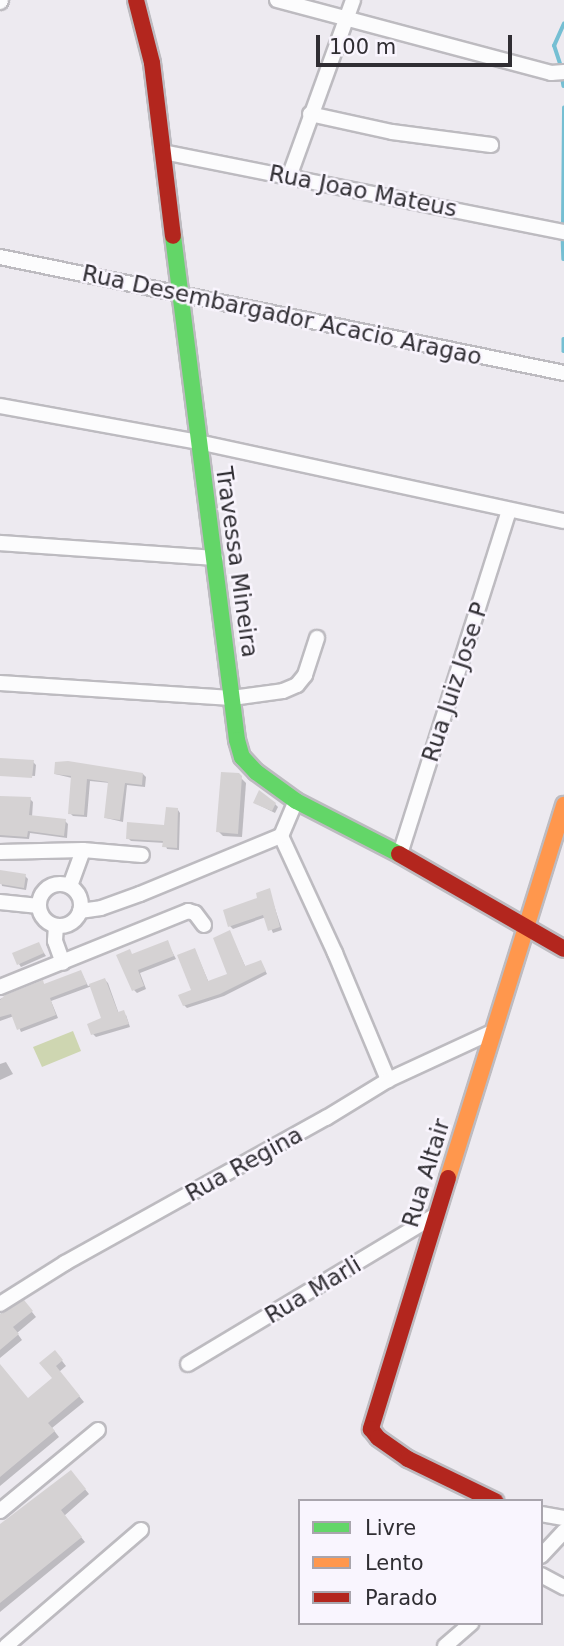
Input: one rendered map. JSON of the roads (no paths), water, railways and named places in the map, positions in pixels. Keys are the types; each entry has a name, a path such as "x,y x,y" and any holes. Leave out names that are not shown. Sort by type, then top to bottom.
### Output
{"street":[{"name":"Travessa Mineira","path":"136,0 152,64 198,442 237,740 242,757 256,772 296,801 400,854 564,949"},
{"path":"277,0 558,72"},
{"path":"289,177 344,18 353,0"},
{"path":"310,114 392,132 491,145"},
{"name":"Rua Joao Mateus","path":"163,152 564,232"},
{"name":"Rua Desembargador Acacio Aragao","path":"0,257 558,372"},
{"path":"0,406 198,442 564,521"},
{"name":"Rua Juiz Jose P","path":"400,854 509,511"},
{"path":"0,543 215,558"},
{"path":"0,683 232,698 283,691 297,685 305,675 317,638"},
{"path":"80,911 79,895 70,886 51,885 42,894 38,906 43,918 55,926 70,923 80,911 140,894 281,836 296,801"},
{"name":"Rua Altair","path":"491,1499 408,1459 370,1429 564,805"},
{"path":"281,836 335,953 388,1080"},
{"path":"70,886 83,850"},
{"path":"0,852 83,850 142,855"},
{"path":"0,902 38,906"},
{"path":"0,987 188,911 195,913 204,925"},
{"path":"55,926 55,942 63,963"},
{"name":"Rua Regina","path":"0,1304 65,1263 388,1080 492,1032"},
{"name":"Rua Marli","path":"188,1364 437,1215"},
{"path":"0,1511 98,1430"},
{"path":"543,1514 564,1518"},
{"path":"6,1646 141,1530"},
{"path":"543,1554 564,1531"},
{"path":"543,1576 564,1587"},
{"path":"449,1643 469,1625"},
{"path":"449,1643 470,1646"}],"waterway":[{"path":"561,67 554,46 564,24"},
{"path":"562,75 564,86"},
{"path":"563,228 564,108"},
{"path":"563,236 564,259"},
{"path":"564,339 564,351"}]}
